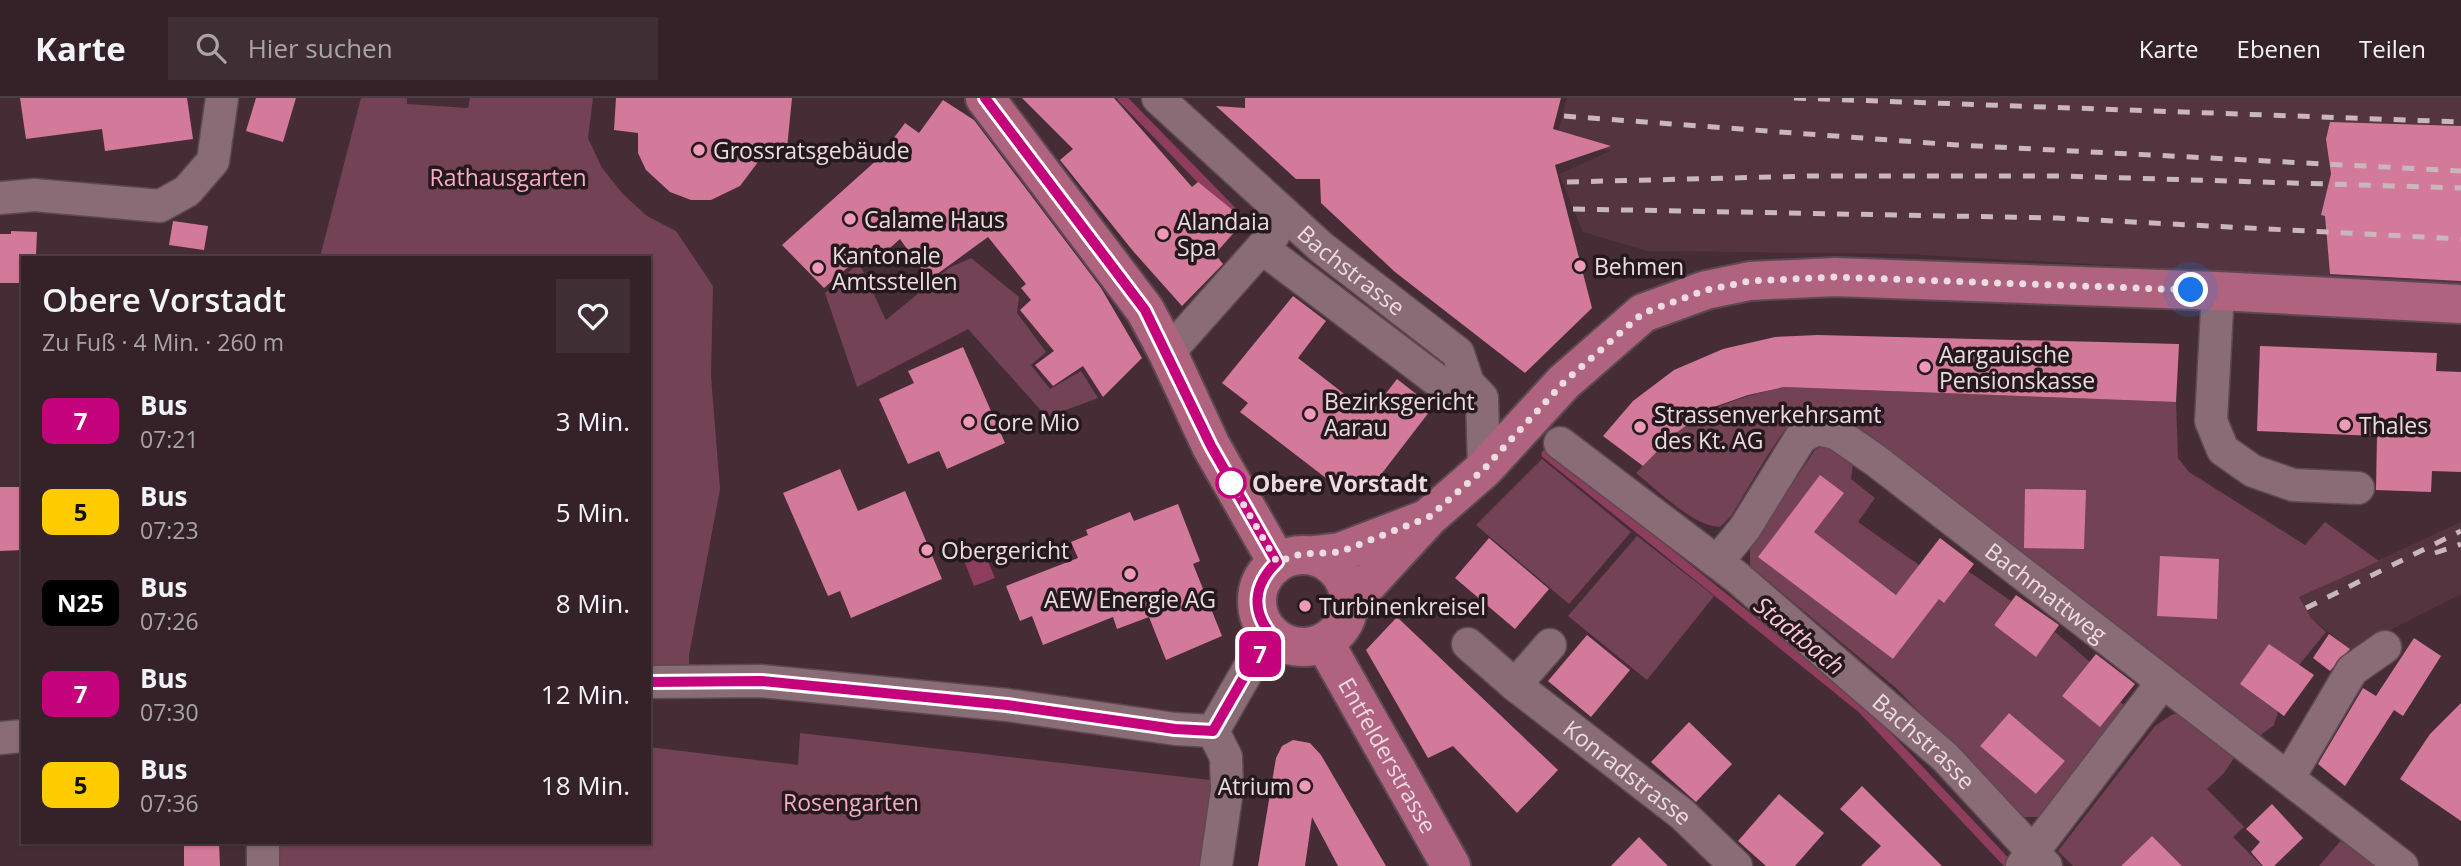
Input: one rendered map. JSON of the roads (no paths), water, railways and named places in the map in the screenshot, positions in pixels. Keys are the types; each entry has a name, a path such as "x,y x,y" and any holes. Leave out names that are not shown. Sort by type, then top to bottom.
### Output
{"main road":[{"path":"985,98 1145,310 1211,446 1277,562"},
{"path":"1429,517 1349,549 1289,556 1277,562 1266,572 1256,598 1258,612 1272,636 1303,648 1324,642 1342,626 1350,603 1429,517 1484,469 1564,382 1643,313 1706,290 1750,281 1835,277 2218,291 2461,304"},
{"path":"1314,555 1336,568 1344,579 1350,603"},
{"name":"Entfelderstrasse","path":"1324,642 1451,866"}],"street":[{"path":"0,198 34,195 160,206 187,191 213,162 222,98"},
{"name":"Bachstrasse","path":"1158,98 1321,247 1458,353 1468,383 1482,398 1484,469"},
{"path":"1168,353 1289,217"},
{"path":"1297,276 1321,247"},
{"path":"1262,248 1450,390 1468,383"},
{"path":"2218,291 2211,421 2223,450 2253,471 2293,485 2358,488"},
{"name":"Bachmattweg","path":"1717,562 1745,528 1801,437 1816,429 1836,433 1875,460 2402,866"},
{"name":"Bachstrasse","path":"1560,443 1717,562 1945,757 2034,862"},
{"path":"1213,731 1248,670 1272,636"},
{"name":"Konradstrasse","path":"1468,644 1515,685 1682,814 1736,866"},
{"path":"1515,685 1550,645"},
{"path":"2289,777 2351,670 2385,647"},
{"path":"651,682 761,681 1007,705 1175,729 1213,731"},
{"path":"2034,862 2163,682"},
{"path":"1213,731 1226,757 1227,790 1216,866"},
{"path":"0,738 21,736"},
{"path":"263,844 263,866"}],"waterway":[{"name":"Stadtbach","path":"1122,98 1234,213"},
{"name":"Stadtbach","path":"1546,454 1862,709 2010,866"}],"railway":[{"path":"1794,98 2461,122"},
{"path":"1564,116 1957,145 2461,171"},
{"path":"1567,182 1812,176 2061,176 2461,188"},
{"path":"1573,209 2057,218 2461,239"},
{"path":"2306,608 2461,531"},
{"path":"2435,553 2461,544"}],"place":[{"name":"Grossratsgebäude","path":"699,150"},
{"name":"Calame Haus","path":"850,219"},
{"name":"Alandaia Spa","path":"1163,234"},
{"name":"Behmen","path":"1580,266"},
{"name":"Kantonale Amtsstellen","path":"818,268"},
{"name":"Aargauische Pensionskasse","path":"1925,367"},
{"name":"Bezirksgericht Aarau","path":"1310,414"},
{"name":"Core Mio","path":"969,422"},
{"name":"Thales","path":"2345,425"},
{"name":"Strassenverkehrsamt des Kt. AG","path":"1640,427"},
{"name":"Obere Vorstadt","path":"1231,483"},
{"name":"Obergericht","path":"927,550"},
{"name":"AEW Energie AG","path":"1130,574"},
{"name":"Turbinenkreisel","path":"1305,606"},
{"name":"Atrium","path":"1305,786"}],"park label":[{"name":"Rathausgarten","path":"508,177"},
{"name":"Rosengarten","path":"851,802"}]}
